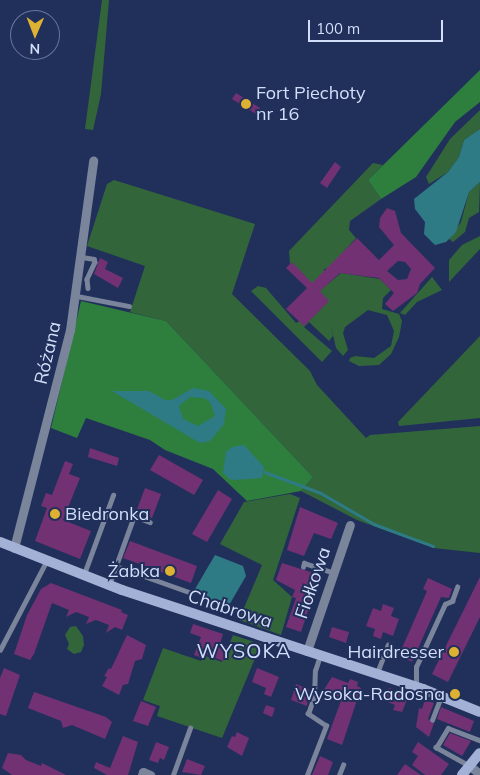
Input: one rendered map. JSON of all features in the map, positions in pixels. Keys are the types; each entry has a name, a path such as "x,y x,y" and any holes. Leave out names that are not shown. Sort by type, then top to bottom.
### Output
{"street":[{"name":"Różana","path":"14,548 44,441 77,296 93,161"},
{"name":"Fiołkowa","path":"307,651 350,525"},
{"name":"Chabrowa","path":"0,542 109,585 416,687 480,712"},
{"path":"462,775 480,753"},
{"path":"470,766 480,774"},
{"path":"142,775 144,772 150,775"}],"lane":[{"path":"82,257 94,259 95,262 87,279 88,288"},
{"path":"77,296 129,306"},
{"path":"83,575 113,495"},
{"path":"109,585 134,516 150,522"},
{"path":"0,650 46,560"},
{"path":"303,567 304,563 334,573"},
{"path":"116,566 189,592"},
{"path":"416,687 416,667 445,604 452,601 458,587"},
{"path":"376,674 388,645"},
{"path":"307,775 326,726 308,714 314,697 315,671 320,656"},
{"path":"432,720 442,696"},
{"path":"173,775 190,728"},
{"path":"470,766 436,748 448,728 480,740"},
{"path":"339,775 343,764"}],"shaded area":[{"path":"102,0 109,0 101,94 93,130 85,129"},
{"path":"480,110 480,129 464,140 459,157 448,172 429,184 426,177 450,139"},
{"path":"480,129 480,182 469,192 456,232 446,242 435,245 424,234 425,222 415,209 414,199 448,172 459,157 464,140"},
{"path":"373,163 383,165 368,180 381,199 350,221 349,230 356,238 329,268 324,269 323,288 341,273 380,279 391,290 383,298 382,309 399,314 402,321 399,337 391,354 379,365 359,366 349,361 350,358 355,356 374,358 391,346 394,331 387,315 368,310 345,327 343,333 348,350 343,356 336,348 331,326 333,336 329,341 309,322 304,327 332,351 322,362 251,291 258,286 266,288 296,323 305,318 312,289 290,264 289,251"},
{"path":"114,180 255,224 232,294 310,371 317,385 366,438 370,435 480,426 480,553 434,548 357,520 301,491 313,477 166,321 130,312 145,266 87,246 107,184"},
{"path":"480,182 479,212 469,218 465,232 453,242 449,239 461,222 469,192"},
{"path":"480,236 480,249 449,282 449,260 462,245"},
{"path":"432,277 442,290 417,302 405,315 400,313"},
{"path":"480,336 480,418 399,426 398,422"},
{"path":"193,388 209,391 226,409 224,424 210,441 200,443 112,391 149,391 165,400 172,400","holes":["190,397 204,398 210,402 215,416 198,426 183,419 179,406"]},
{"path":"244,445 264,467 262,478 231,480 223,473 226,452 232,447"},
{"path":"290,494 300,498 273,580 292,597 281,635 239,620 262,565 220,544 244,502"},
{"path":"215,555 243,566 246,576 228,607 207,599 195,589"},
{"path":"76,626 83,636 84,645 81,652 74,654 67,649 69,644 65,635 70,627"},
{"path":"233,635 261,644 222,738 157,716 160,706 143,700 163,648 201,661 203,655 222,662"}],"green space":[{"path":"480,70 480,102 455,122 416,177 381,199 368,180"},
{"path":"81,301 166,321 313,477 301,491 247,501 213,469 165,450 150,440 86,418 77,438 51,428"}],"building":[{"name":"Fort Piechoty nr 16","path":"236,93 260,108 256,114 232,99"},
{"path":"335,162 341,167 327,188 320,183"},
{"path":"387,208 395,211 401,233 435,268 420,284 417,293 393,311 385,304 394,293 379,278 340,273 320,291 329,301 304,326 286,309 307,288 286,268 292,262 312,283 357,238 379,260 394,245 379,227 380,218","holes":["398,261 405,262 411,269 407,279 398,280 387,271"]},
{"path":"100,258 108,262 105,269 123,278 118,288 94,274"},
{"path":"90,448 119,458 117,466 88,457"},
{"path":"159,455 203,480 194,495 150,470"},
{"name":"Biedronka","path":"65,461 73,464 69,474 80,478 63,520 91,531 80,559 35,541 47,508 41,506 46,493 52,495"},
{"path":"145,488 161,494 152,518 136,512"},
{"path":"218,490 232,499 207,542 192,534"},
{"path":"300,507 338,523 331,539 314,533 304,556 287,550"},
{"path":"130,541 197,566 191,583 123,558"},
{"path":"282,563 320,575 301,632 286,627 296,598 292,597 295,590 276,580"},
{"path":"480,577 480,617 448,682 432,674"},
{"path":"428,578 452,589 449,598 441,597 412,662 399,655 427,591 423,589"},
{"path":"51,583 122,610 121,612 128,615 122,630 115,627 106,633 109,625 96,620 86,624 89,617 76,612 66,617 69,610 52,603 34,654 30,660 14,654 27,615 41,589"},
{"path":"383,604 394,608 391,616 399,619 393,636 383,632 381,639 373,636 375,629 366,626 373,608 381,611"},
{"path":"193,624 223,634 220,644 228,647 223,661 203,653 202,658 194,655 201,637 190,633"},
{"path":"332,627 349,632 346,643 329,637"},
{"path":"127,635 146,645 142,659 135,661 128,684 123,685 119,695 102,686 107,677 104,676 109,668 111,669"},
{"path":"4,668 20,675 6,716 0,714 0,678"},
{"path":"257,668 279,677 271,697 264,694 266,688 252,682"},
{"path":"332,677 348,683 350,679 358,682 357,686 361,688 342,745 327,739 342,698 323,691"},
{"path":"296,684 309,689 307,706 291,700"},
{"path":"389,688 409,695 402,712 393,710 395,705 381,699"},
{"path":"34,692 106,717 112,722 105,739 72,725 63,728 61,721 28,708"},
{"path":"425,700 434,703 428,719 434,723 429,737 416,727 419,708 422,709"},
{"path":"141,701 156,707 148,726 133,721"},
{"path":"266,705 275,708 272,717 263,713"},
{"path":"441,707 474,721 470,732 437,719"},
{"path":"237,732 249,738 242,756 227,747 232,736 235,737"},
{"path":"450,733 471,741 462,756 443,745"},
{"path":"123,736 138,742 128,775 107,775 94,768 96,762 110,768"},
{"path":"156,742 169,747 164,760 160,758 158,763 149,760"},
{"path":"418,742 449,764 441,775 425,775 412,765 418,756 412,752"},
{"path":"8,753 21,755 26,760 41,766 42,763 66,775 12,775 2,768"},
{"path":"320,756 333,762 328,775 312,775"},
{"path":"187,759 205,766 201,775 182,772"},
{"path":"405,764 421,775 397,775"}],"waterway":[{"path":"265,472 321,493 374,524 433,546"}],"place":[{"name":"Fort Piechoty nr 16","path":"246,104"},
{"name":"Biedronka","path":"55,514"},
{"name":"Żabka","path":"170,571"},
{"name":"Hairdresser","path":"454,652"},
{"name":"Wysoka-Radosna","path":"455,694"}],"district":[{"name":"WYSOKA","path":"244,650"}]}
